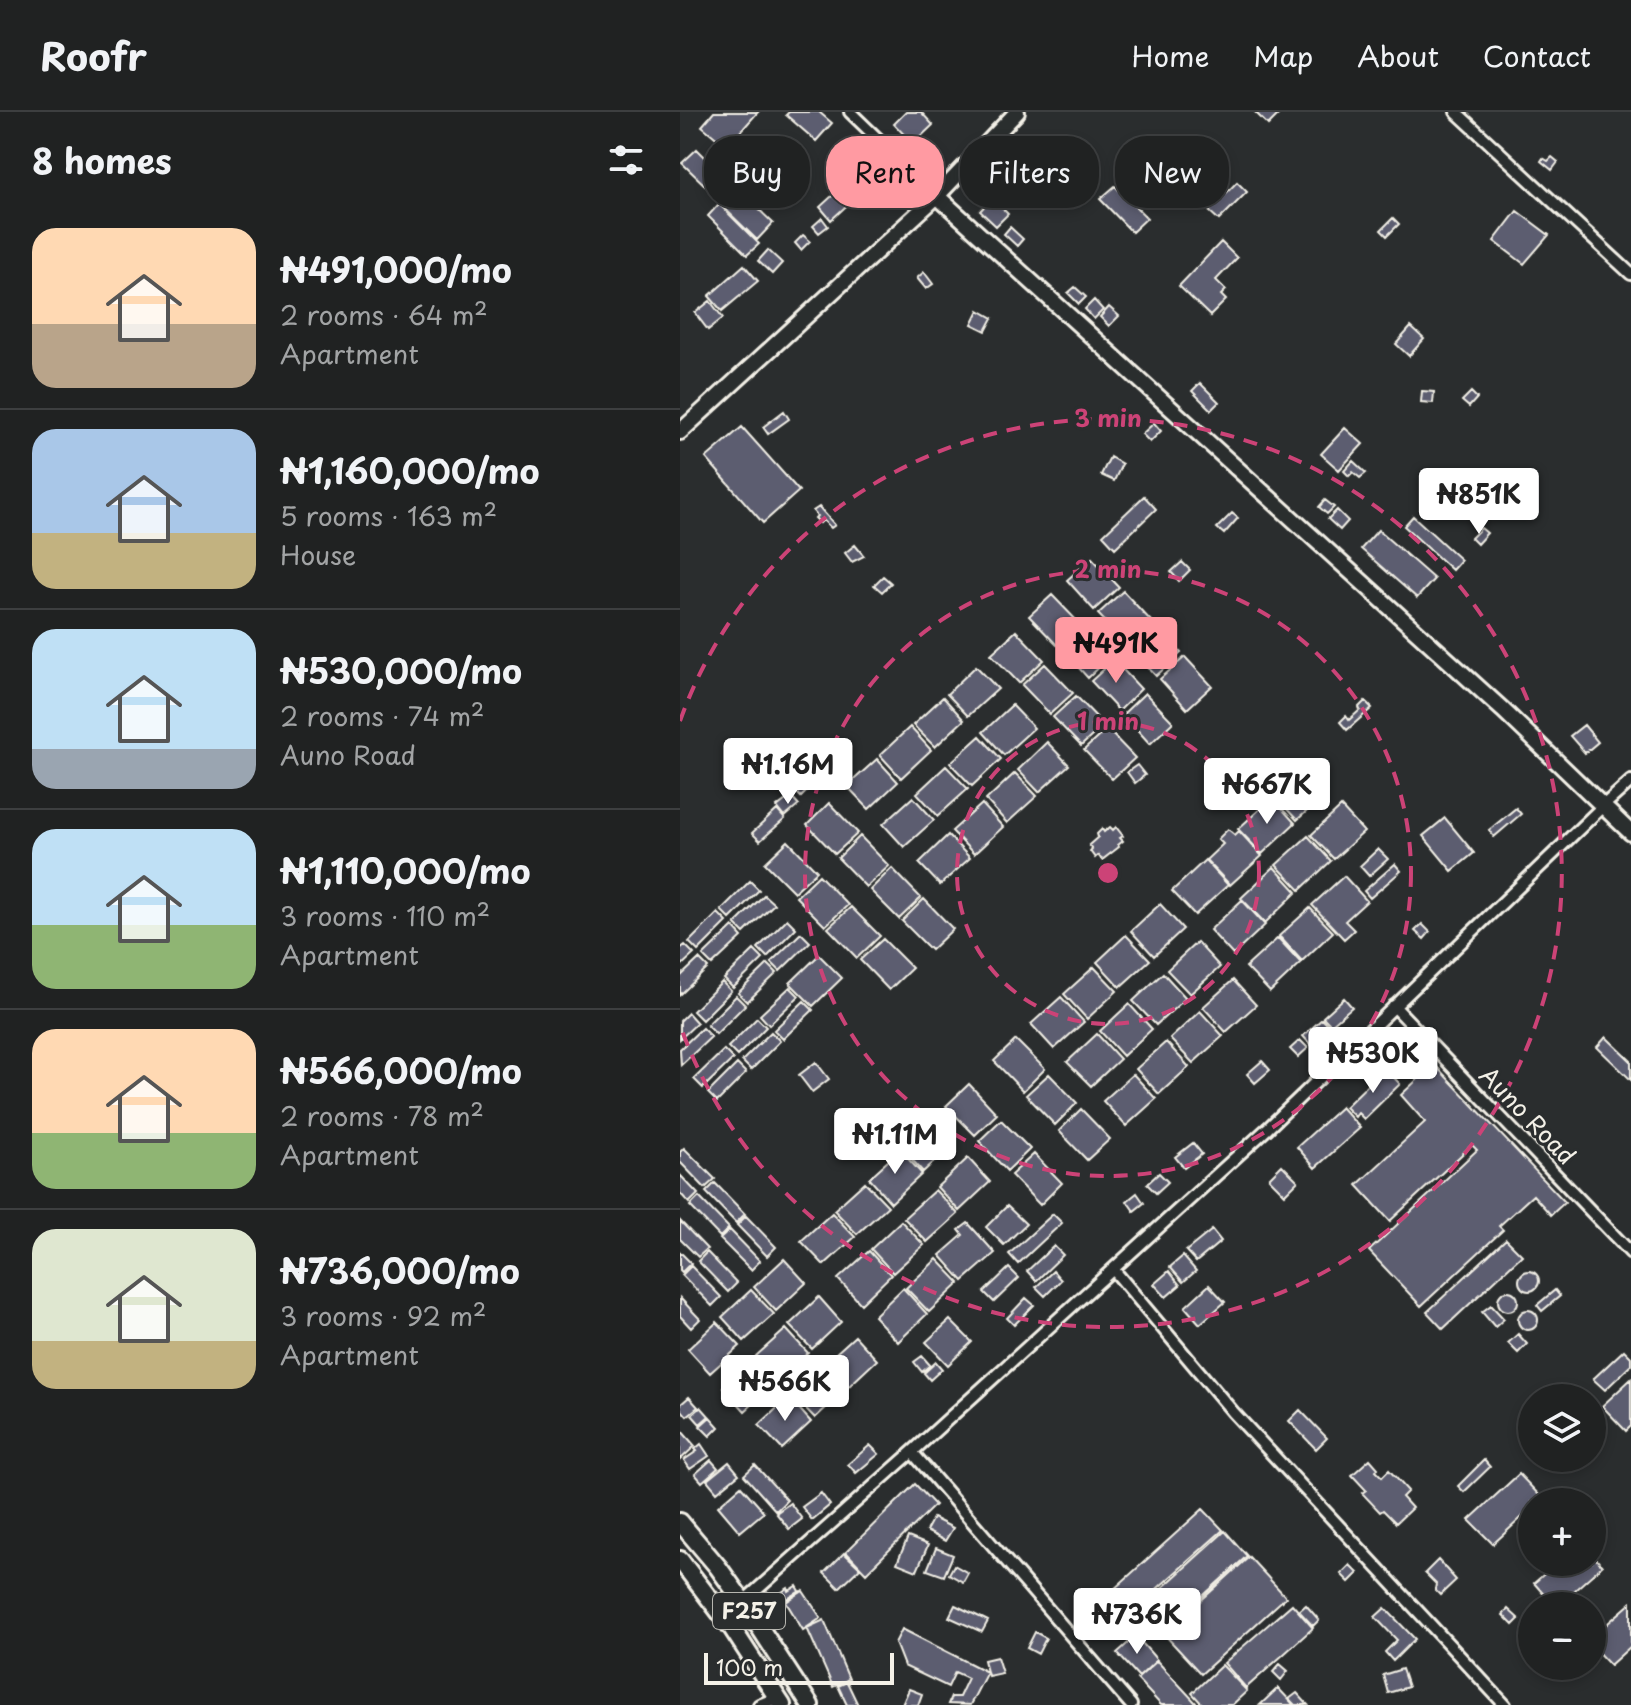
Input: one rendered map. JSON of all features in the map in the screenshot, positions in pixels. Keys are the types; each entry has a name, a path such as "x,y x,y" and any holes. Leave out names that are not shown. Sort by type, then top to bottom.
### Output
{"main road":[{"name":"F257","path":"680,1522 743,1602 810,1705"},
{"name":"F257","path":"680,1560 732,1628 780,1702"}],"street":[{"path":"850,112 875,136"},
{"path":"944,189 1017,112"},
{"path":"1456,112 1631,274"},
{"path":"944,202 1503,710 1631,833"},
{"path":"680,432 924,208"},
{"path":"743,1602 1268,1128 1631,781"},
{"name":"Auno Road","path":"1394,1006 1631,1253"},
{"path":"1113,1269 1233,1412 1505,1705"},
{"path":"912,1452 1131,1705"},
{"path":"759,1705 780,1702"}],"building":[{"path":"714,112 758,112 737,136 714,136 702,126"},
{"path":"789,112 819,112 832,123 816,141 786,115"},
{"path":"906,112 921,112 933,125 921,136 905,136 894,124"},
{"path":"1255,112 1281,112 1268,125"},
{"path":"697,149 704,156 704,184 682,163"},
{"path":"1552,157 1558,162 1552,170 1541,161"},
{"path":"1237,182 1247,192 1219,220 1209,211 1212,208 1229,208 1229,190"},
{"path":"1115,186 1115,208 1137,208 1147,218 1132,232 1100,199"},
{"path":"826,202 826,208 844,208 831,220 820,207"},
{"path":"715,208 723,208 759,244 747,255 708,216"},
{"path":"724,208 757,208 773,223 757,240"},
{"path":"983,208 1002,208 1008,214 996,226 980,211"},
{"path":"1517,211 1549,235 1524,264 1494,241"},
{"path":"822,218 828,226 819,233 813,226"},
{"path":"1393,218 1399,224 1387,236 1381,230"},
{"path":"1010,227 1023,239 1017,246 1004,234"},
{"path":"803,235 810,241 801,250 795,243"},
{"path":"1221,242 1237,258 1216,280 1226,290 1221,295 1226,300 1210,316 1179,286"},
{"path":"768,250 782,263 772,274 758,261"},
{"path":"744,265 758,281 722,311 709,296"},
{"path":"924,272 933,284 926,289 917,278"},
{"path":"1075,287 1086,297 1079,304 1068,293"},
{"path":"1094,300 1103,310 1094,319 1085,309"},
{"path":"710,301 723,318 708,330 695,313"},
{"path":"1109,307 1119,316 1109,326 1100,317"},
{"path":"979,310 993,318 986,331 972,324"},
{"path":"1411,327 1424,339 1409,356 1396,344"},
{"path":"1200,383 1219,402 1211,410 1192,391"},
{"path":"1422,391 1434,392 1433,403 1421,402"},
{"path":"1471,392 1477,398 1469,407 1462,401"},
{"path":"784,411 789,419 768,434 763,427"},
{"path":"1154,423 1161,431 1150,442 1142,434"},
{"path":"742,427 799,491 763,523 706,458"},
{"path":"1345,428 1363,444 1339,470 1321,454"},
{"path":"1110,457 1122,464 1114,481 1101,475"},
{"path":"1353,461 1366,473 1360,478 1353,472 1349,476 1344,471"},
{"path":"1144,496 1156,509 1115,548 1103,535"},
{"path":"1325,500 1334,507 1327,514 1319,507"},
{"path":"819,507 835,525 831,528 823,520 820,523 815,518 817,516 813,511"},
{"path":"1337,510 1348,521 1340,530 1328,519"},
{"path":"1232,513 1238,518 1224,534 1217,528"},
{"path":"1413,516 1461,560 1452,570 1404,526"},
{"path":"1481,528 1487,533 1477,544 1471,538"},
{"path":"1378,530 1434,579 1417,598 1361,549"},
{"path":"855,545 864,556 852,562 845,553"},
{"path":"1092,558 1119,587 1094,610 1067,580"},
{"path":"1182,562 1190,570 1179,581 1171,572"},
{"path":"883,576 891,583 882,592 874,585"},
{"path":"1123,591 1151,621 1126,643 1098,614"},
{"path":"1052,595 1080,624 1057,645 1029,616"},
{"path":"1154,624 1181,653 1156,676 1129,647"},
{"path":"1083,627 1111,656 1088,678 1061,648"},
{"path":"1016,631 1044,660 1019,683 991,654"},
{"path":"1185,657 1212,686 1187,709 1160,679"},
{"path":"1114,660 1141,689 1119,711 1091,681"},
{"path":"1045,664 1073,693 1050,714 1022,685"},
{"path":"976,666 998,689 968,716 947,694"},
{"path":"1145,693 1173,722 1150,744 1123,714"},
{"path":"1076,696 1104,725 1081,746 1053,717"},
{"path":"943,697 964,720 935,747 913,725"},
{"path":"1365,701 1372,708 1347,730 1340,722 1346,716 1349,720"},
{"path":"1012,705 1034,728 1004,755 983,732"},
{"path":"1584,725 1598,742 1585,753 1570,736"},
{"path":"910,727 931,750 901,778 880,755"},
{"path":"1107,729 1135,758 1112,779 1084,750"},
{"path":"980,736 1001,759 972,786 950,763"},
{"path":"1047,742 1069,765 1039,792 1018,770"},
{"path":"813,759 831,777 824,784 819,779 801,797 788,784"},
{"path":"877,759 898,782 869,809 847,786"},
{"path":"1270,764 1283,776 1275,784 1262,772"},
{"path":"1137,765 1145,775 1135,783 1127,772"},
{"path":"946,766 968,789 938,816 917,793"},
{"path":"1303,768 1327,793 1297,820 1274,795"},
{"path":"1015,773 1037,796 1007,823 986,800"},
{"path":"791,796 799,805 785,817 777,807"},
{"path":"913,797 934,820 904,847 883,824"},
{"path":"1272,798 1295,823 1262,854 1238,829"},
{"path":"829,803 858,833 835,854 807,825"},
{"path":"982,804 1003,827 974,854 952,831"},
{"path":"1341,807 1364,832 1334,859 1311,835"},
{"path":"1516,808 1521,814 1494,837 1489,830"},
{"path":"777,810 785,819 760,841 752,833"},
{"path":"1445,818 1474,853 1452,871 1423,836"},
{"path":"1110,827 1113,830 1116,827 1123,841 1102,860 1098,855 1095,858 1089,845 1102,829 1104,832"},
{"path":"1228,829 1235,835 1239,831 1262,856 1230,885 1206,860 1223,844 1218,839"},
{"path":"948,835 970,858 940,885 919,863"},
{"path":"860,836 889,866 866,887 838,858"},
{"path":"1308,836 1331,861 1300,890 1276,865"},
{"path":"788,841 817,871 794,892 765,863"},
{"path":"1378,849 1388,859 1369,876 1360,866"},
{"path":"1205,860 1228,885 1195,915 1172,891"},
{"path":"1395,864 1401,871 1370,898 1364,891"},
{"path":"1274,867 1297,892 1265,923 1241,898"},
{"path":"892,868 921,898 899,919 870,890"},
{"path":"819,875 848,905 825,926 796,897"},
{"path":"1344,876 1367,901 1345,921 1354,930 1344,939 1312,905"},
{"path":"750,881 759,890 730,919 721,910"},
{"path":"764,895 774,904 744,933 735,924"},
{"path":"924,899 953,929 931,950 902,921"},
{"path":"1242,900 1265,925 1233,955 1210,930"},
{"path":"1160,904 1183,929 1154,956 1131,931"},
{"path":"851,907 880,936 857,958 828,928"},
{"path":"1310,908 1333,932 1302,961 1279,936"},
{"path":"718,913 727,922 698,951 689,942"},
{"path":"787,919 796,928 767,957 758,948"},
{"path":"1422,924 1430,932 1424,939 1415,931"},
{"path":"733,927 742,937 712,965 703,956"},
{"path":"801,933 810,942 780,971 771,962"},
{"path":"1126,935 1150,960 1120,987 1097,962"},
{"path":"1278,938 1301,963 1270,992 1246,967"},
{"path":"883,939 912,968 889,990 860,960"},
{"path":"1197,942 1220,967 1190,994 1167,970"},
{"path":"685,945 694,954 680,967 680,949"},
{"path":"754,950 763,959 733,988 724,979"},
{"path":"819,955 842,978 813,1006 790,983"},
{"path":"699,959 708,968 680,995 680,977"},
{"path":"768,964 777,973 747,1002 738,993"},
{"path":"1094,967 1117,991 1087,1019 1064,994"},
{"path":"1163,973 1186,998 1156,1025 1133,1001"},
{"path":"1233,980 1256,1005 1226,1032 1203,1007"},
{"path":"722,982 731,991 702,1020 693,1011"},
{"path":"790,987 799,996 769,1025 760,1015"},
{"path":"736,996 745,1005 716,1034 707,1025"},
{"path":"1061,997 1084,1022 1054,1049 1031,1024"},
{"path":"1344,998 1352,1007 1331,1025 1323,1017"},
{"path":"804,1001 813,1010 783,1039 774,1030"},
{"path":"1129,1004 1152,1029 1123,1056 1100,1031"},
{"path":"1200,1011 1223,1036 1193,1063 1170,1039"},
{"path":"688,1013 697,1023 680,1039 680,1021"},
{"path":"757,1018 766,1027 737,1056 728,1047"},
{"path":"1322,1019 1330,1027 1311,1045 1303,1036"},
{"path":"702,1028 711,1037 681,1065 680,1049"},
{"path":"771,1032 780,1041 751,1070 742,1061"},
{"path":"1097,1034 1120,1059 1091,1086 1067,1062"},
{"path":"1606,1037 1631,1061 1631,1080 1597,1047"},
{"path":"1016,1040 1045,1069 1023,1091 994,1061"},
{"path":"1300,1040 1308,1048 1298,1057 1290,1049"},
{"path":"1166,1042 1189,1067 1159,1094 1136,1069"},
{"path":"724,1050 733,1059 703,1088 694,1079"},
{"path":"1262,1061 1270,1070 1255,1083 1247,1074"},
{"path":"816,1062 829,1079 812,1092 799,1075"},
{"path":"737,1064 746,1073 717,1102 708,1093"},
{"path":"1434,1064 1565,1202 1551,1215 1533,1195 1499,1226 1503,1230 1421,1306 1369,1251 1477,1150 1472,1145 1390,1221 1357,1185 1425,1122 1401,1095"},
{"path":"1385,1068 1400,1084 1364,1119 1358,1113 1355,1117 1345,1107"},
{"path":"1049,1074 1077,1103 1055,1125 1026,1095"},
{"path":"1133,1074 1156,1099 1126,1126 1103,1101"},
{"path":"969,1084 997,1114 975,1135 946,1106"},
{"path":"1341,1107 1360,1128 1315,1168 1297,1147"},
{"path":"1081,1109 1110,1139 1087,1160 1059,1131"},
{"path":"931,1119 954,1143 923,1172 901,1147"},
{"path":"1001,1120 1030,1149 1007,1171 979,1141"},
{"path":"1193,1143 1202,1154 1184,1168 1175,1157"},
{"path":"684,1148 715,1179 705,1188 680,1162 680,1152"},
{"path":"900,1150 922,1174 891,1203 869,1178"},
{"path":"1034,1154 1062,1183 1040,1205 1011,1175"},
{"path":"968,1158 990,1182 959,1211 937,1187"},
{"path":"1282,1165 1298,1181 1285,1194 1269,1178"},
{"path":"1159,1173 1168,1182 1156,1193 1147,1184"},
{"path":"680,1175 698,1194 689,1203 680,1193"},
{"path":"865,1182 888,1206 857,1234 834,1210"},
{"path":"715,1183 745,1214 736,1223 706,1192"},
{"path":"935,1190 958,1214 927,1242 904,1218"},
{"path":"1137,1193 1144,1203 1134,1211 1127,1201"},
{"path":"699,1197 729,1228 720,1237 690,1206"},
{"path":"1007,1206 1026,1224 1004,1245 986,1227"},
{"path":"832,1213 855,1237 824,1265 801,1241"},
{"path":"1053,1214 1062,1223 1018,1264 1009,1254"},
{"path":"746,1216 776,1247 767,1256 737,1225"},
{"path":"680,1221 707,1249 698,1257 680,1239"},
{"path":"901,1221 924,1245 893,1273 871,1249"},
{"path":"968,1223 995,1253 963,1281 940,1255 963,1235 959,1230"},
{"path":"730,1230 760,1261 751,1270 720,1239"},
{"path":"1212,1230 1221,1241 1196,1262 1186,1251"},
{"path":"1506,1239 1522,1255 1443,1329 1427,1312"},
{"path":"1054,1246 1063,1255 1036,1281 1027,1271"},
{"path":"869,1251 891,1275 861,1304 838,1279"},
{"path":"680,1252 691,1263 682,1272 680,1270"},
{"path":"707,1252 737,1283 728,1292 698,1261"},
{"path":"1183,1256 1196,1271 1183,1282 1170,1267"},
{"path":"784,1259 806,1283 776,1311 754,1287"},
{"path":"937,1259 960,1283 929,1312 906,1288"},
{"path":"691,1266 721,1297 712,1306 682,1275"},
{"path":"1009,1268 1019,1278 994,1302 984,1292"},
{"path":"1053,1271 1061,1280 1045,1296 1036,1287"},
{"path":"1169,1271 1180,1285 1166,1297 1154,1284"},
{"path":"1529,1271 1536,1274 1539,1281 1536,1288 1529,1291 1522,1288 1519,1281 1522,1274"},
{"path":"1209,1285 1225,1302 1200,1324 1185,1307"},
{"path":"903,1288 927,1314 898,1342 874,1316"},
{"path":"751,1290 774,1314 744,1341 722,1317"},
{"path":"1555,1290 1560,1296 1542,1311 1537,1305"},
{"path":"1508,1291 1515,1294 1518,1301 1515,1308 1508,1311 1501,1308 1498,1301 1501,1294"},
{"path":"819,1297 841,1322 812,1349 789,1325"},
{"path":"680,1298 700,1319 691,1328 680,1316"},
{"path":"1026,1298 1034,1305 1014,1325 1007,1318"},
{"path":"1491,1305 1504,1319 1495,1327 1482,1312"},
{"path":"1528,1310 1535,1313 1538,1320 1535,1327 1528,1330 1521,1327 1518,1320 1521,1313"},
{"path":"950,1320 972,1342 948,1365 926,1342"},
{"path":"717,1322 740,1346 710,1373 688,1349"},
{"path":"786,1329 808,1353 779,1380 756,1356"},
{"path":"1518,1334 1527,1344 1518,1353 1508,1343"},
{"path":"855,1336 877,1360 848,1387 825,1363"},
{"path":"1624,1350 1631,1357 1631,1365 1606,1389 1606,1384 1598,1384 1593,1379"},
{"path":"922,1356 930,1365 922,1372 914,1362"},
{"path":"753,1360 775,1384 745,1411 723,1387"},
{"path":"936,1362 942,1369 930,1380 924,1373"},
{"path":"822,1367 844,1391 815,1418 792,1394"},
{"path":"1631,1379 1631,1426 1626,1431 1606,1410 1606,1402"},
{"path":"689,1397 698,1407 687,1416 680,1405"},
{"path":"789,1397 811,1422 782,1449 759,1425"},
{"path":"701,1407 709,1416 700,1424 692,1415"},
{"path":"1300,1410 1327,1438 1316,1449 1289,1421"},
{"path":"710,1417 719,1427 710,1436 700,1426"},
{"path":"680,1429 695,1446 680,1460"},
{"path":"701,1444 709,1456 690,1469 684,1460"},
{"path":"870,1445 879,1454 856,1473 848,1464"},
{"path":"1370,1459 1382,1477 1389,1470 1408,1491 1402,1497 1412,1508 1396,1523 1362,1493 1366,1490 1352,1475"},
{"path":"711,1460 718,1468 702,1482 695,1474"},
{"path":"1484,1460 1490,1467 1464,1492 1458,1486"},
{"path":"729,1462 739,1474 717,1492 707,1480"},
{"path":"755,1465 787,1500 776,1511 744,1475"},
{"path":"1519,1474 1532,1488 1518,1488 1518,1521 1493,1544 1469,1520"},
{"path":"915,1484 935,1505 866,1573 846,1552"},
{"path":"741,1486 764,1512 740,1532 718,1506"},
{"path":"821,1493 830,1505 812,1520 802,1507"},
{"path":"790,1503 802,1519 789,1529 776,1513"},
{"path":"1203,1509 1223,1530 1122,1620 1103,1599"},
{"path":"933,1518 953,1528 945,1541 926,1531"},
{"path":"1225,1531 1247,1556 1162,1633 1139,1609"},
{"path":"908,1537 928,1545 917,1571 897,1563"},
{"path":"936,1548 953,1555 944,1576 927,1570"},
{"path":"844,1553 860,1568 839,1588 824,1573"},
{"path":"1249,1557 1286,1597 1201,1674 1164,1634"},
{"path":"1438,1560 1456,1580 1440,1595 1435,1590 1436,1584 1425,1573"},
{"path":"954,1565 968,1573 963,1582 949,1574"},
{"path":"1350,1565 1358,1573 1349,1582 1341,1574"},
{"path":"1542,1576 1591,1576 1573,1592 1542,1592 1534,1583"},
{"path":"797,1586 800,1591 787,1599 782,1592"},
{"path":"803,1591 821,1618 803,1630 786,1602"},
{"path":"1096,1597 1111,1611 1094,1629 1079,1615"},
{"path":"1631,1603 1631,1646 1610,1665 1606,1661 1606,1625"},
{"path":"1292,1604 1313,1628 1246,1688 1224,1663"},
{"path":"955,1605 988,1621 982,1632 949,1617"},
{"path":"1306,1605 1319,1620 1313,1626 1299,1611"},
{"path":"1385,1608 1415,1639 1393,1661 1385,1652 1397,1640 1375,1617"},
{"path":"1508,1609 1518,1620 1513,1625 1503,1615"},
{"path":"824,1620 849,1679 833,1687 807,1628"},
{"path":"902,1629 987,1672 970,1705 948,1704 951,1697 959,1697 968,1678 955,1672 948,1687 904,1666 895,1643"},
{"path":"1035,1632 1046,1638 1038,1654 1027,1648"},
{"path":"1136,1636 1157,1660 1139,1677 1117,1653"},
{"path":"997,1657 1002,1673 988,1676 984,1660"},
{"path":"1157,1661 1196,1703 1194,1705 1161,1705 1137,1679"},
{"path":"1280,1664 1288,1671 1281,1680 1273,1672"},
{"path":"1222,1665 1247,1691 1232,1705 1203,1705 1192,1693"},
{"path":"1402,1669 1408,1687 1388,1693 1383,1675"},
{"path":"847,1682 858,1705 847,1705 838,1686"},
{"path":"1278,1688 1294,1705 1260,1705"},
{"path":"909,1689 922,1694 918,1705 902,1705"},
{"path":"1297,1693 1308,1705 1295,1705 1289,1699"}]}
